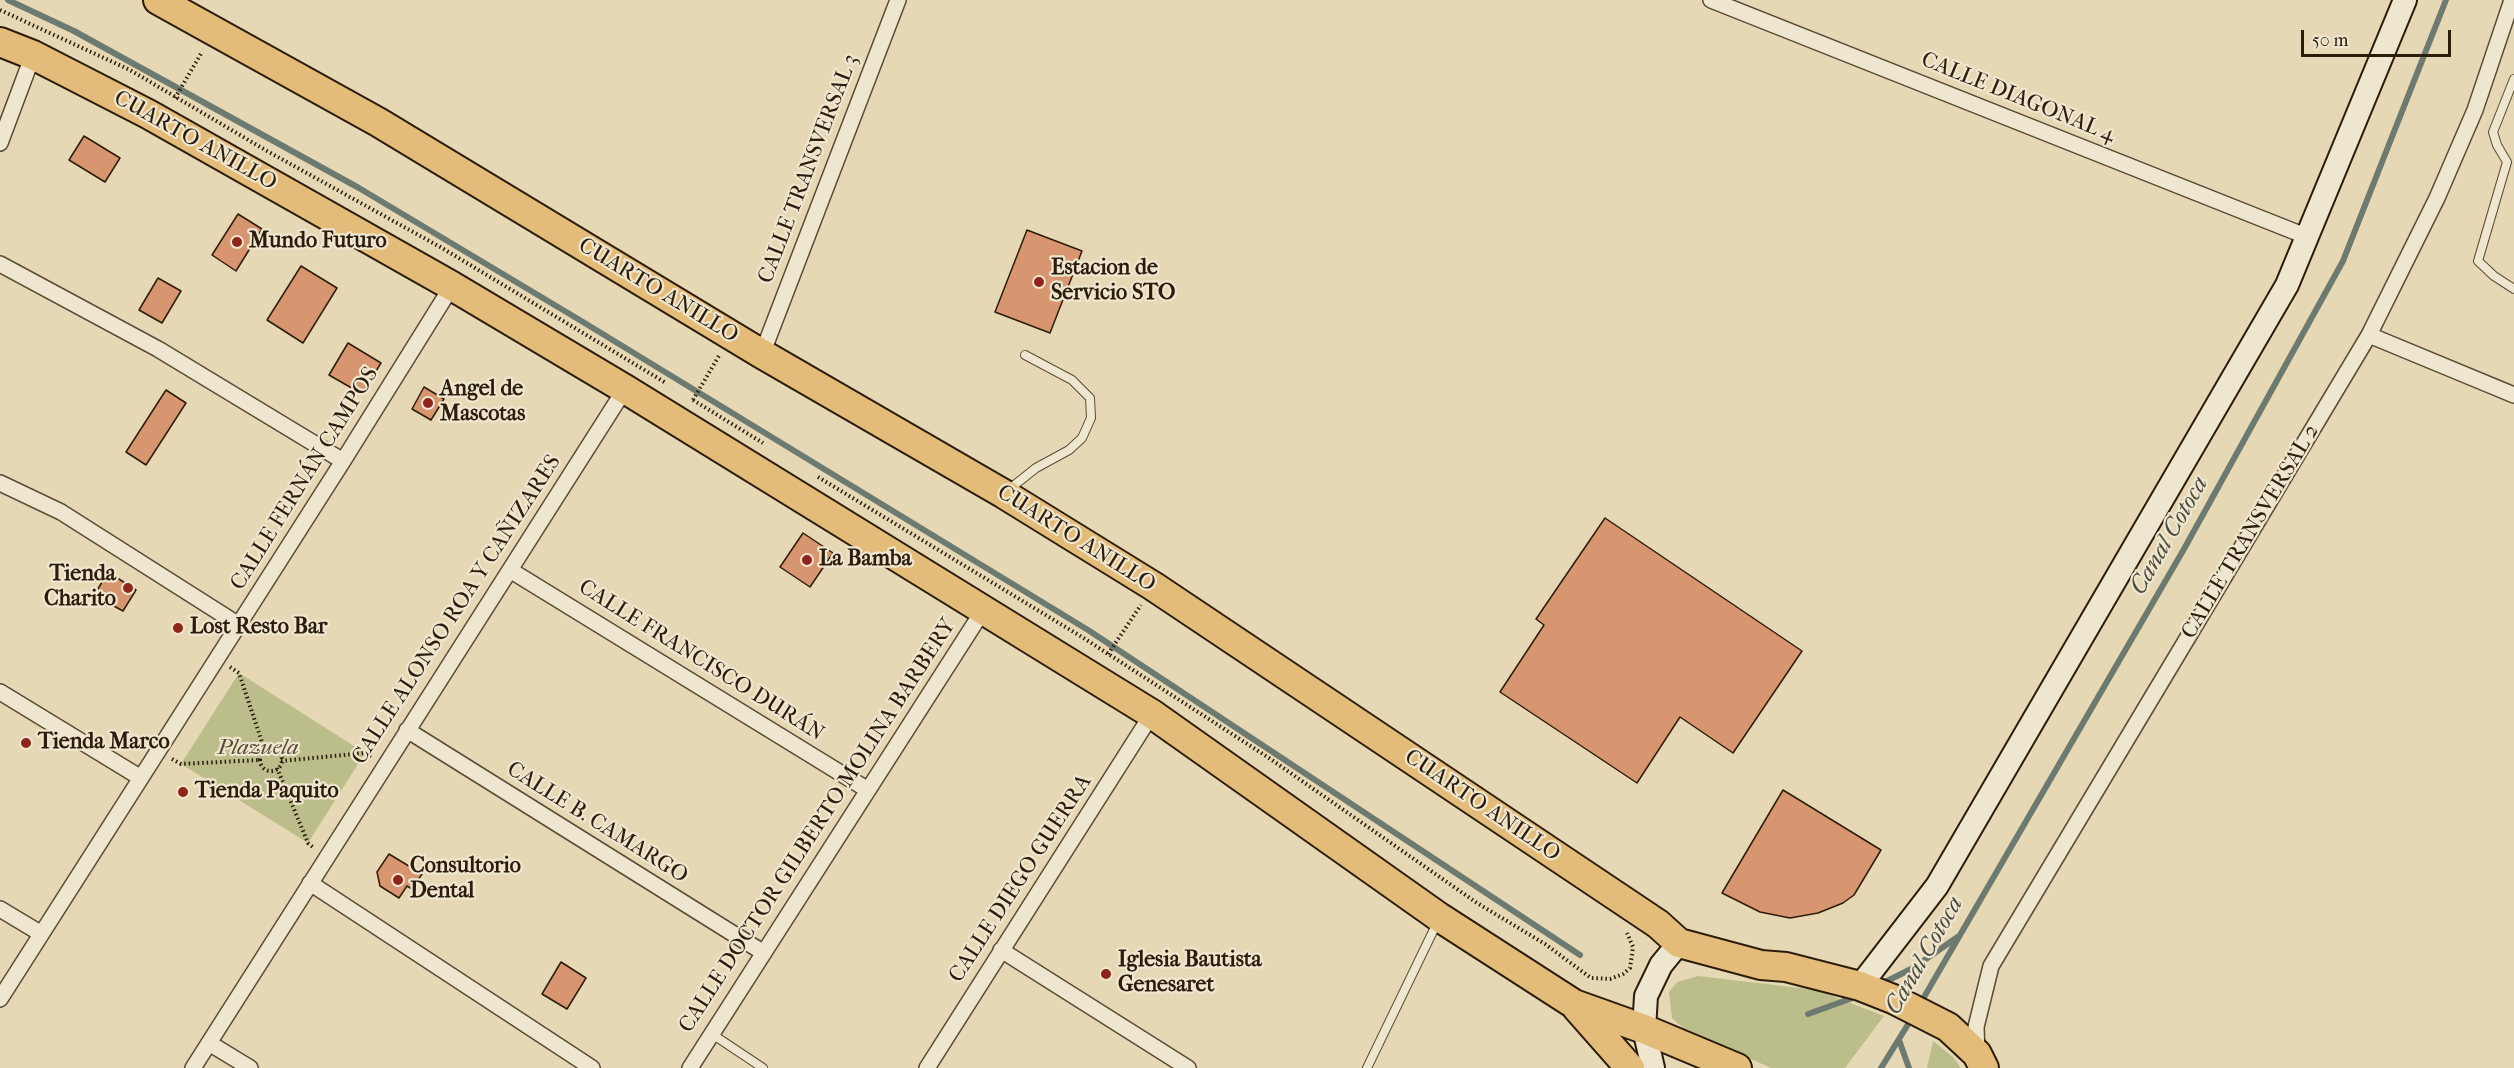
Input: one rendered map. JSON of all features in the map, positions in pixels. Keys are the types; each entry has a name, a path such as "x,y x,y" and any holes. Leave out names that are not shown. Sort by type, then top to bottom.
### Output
{"highway":[{"name":"CUARTO ANILLO","path":"158,0 378,122 762,354 1004,494 1153,586 1658,924 1679,943 1761,965 1786,967 1860,987 1893,999 1948,1027 1980,1061"},
{"name":"CUARTO ANILLO","path":"0,42 33,56 148,114 452,286 624,388 1152,714 1440,917 1574,1004 1644,1029 1737,1068"},
{"path":"1574,1004 1630,1068"}],"street":[{"name":"CALLE TRANSVERSAL 3","path":"762,354 898,0"},
{"name":"CALLE DIAGONAL 4","path":"1711,0 2308,237"},
{"path":"1860,987 1942,878 2287,285 2405,0"},
{"name":"CALLE TRANSVERSAL 2","path":"1980,1061 1976,1027 1991,966 2369,335 2437,198 2471,120 2512,0"},
{"path":"0,143 33,56"},
{"path":"0,264 158,349 343,461"},
{"name":"CALLE FERNÁN CAMPOS","path":"0,999 452,286"},
{"path":"2369,335 2514,395"},
{"name":"CALLE ALONSO ROA Y CAÑIZARES","path":"193,1068 624,388"},
{"path":"0,483 61,512 239,625"},
{"name":"CALLE FRANCISCO DURÁN","path":"510,570 868,790"},
{"name":"CALLE DOCTOR GILBERTO MOLINA BARBERY","path":"690,1068 984,609"},
{"path":"0,692 141,778"},
{"name":"CALLE DIEGO GUERRA","path":"927,1068 1152,714"},
{"name":"CALLE B. CAMARGO","path":"406,730 764,953"},
{"path":"310,883 592,1068"},
{"path":"0,909 40,933"},
{"path":"1653,1068 1644,1029 1646,996 1660,965 1679,943"},
{"path":"1001,950 1188,1068"},
{"path":"209,1043 250,1068"}],"lane":[{"path":"2514,79 2493,132 2497,145 2507,162 2478,261 2494,276 2514,289"},
{"path":"1004,494 1036,468 1069,450 1082,438 1091,417 1090,398 1072,380 1025,355"},
{"path":"1367,1068 1440,917"},
{"path":"712,1034 762,1068"}],"path":[{"path":"176,98 201,54"},
{"path":"693,400 720,355"},
{"path":"1108,654 1146,597"},
{"path":"217,659 239,673 265,751 260,760"},
{"path":"159,750 181,764 260,760"},
{"path":"265,751 276,750 281,761"},
{"path":"281,761 365,753 386,764"},
{"path":"260,760 266,769 277,768"},
{"path":"277,768 281,761"},
{"path":"277,768 308,843 327,857"}],"green space":[{"name":"Plazuela","path":"239,673 365,753 308,843 181,764"},
{"path":"1698,976 1817,990 1884,1016 1845,1068 1771,1068 1684,1029 1672,1018 1669,992 1677,982"},
{"path":"1933,1041 1953,1057 1961,1068 1927,1068"}],"building":[{"path":"84,136 120,158 105,182 69,160"},
{"name":"Mundo Futuro","path":"238,214 262,229 236,271 212,255"},
{"name":"Estacion de Servicio STO","path":"1027,230 1082,251 1050,333 995,312"},
{"path":"301,266 337,288 303,343 267,320"},
{"path":"158,278 181,291 162,323 139,310"},
{"path":"348,343 381,363 362,394 329,375"},
{"name":"Angel de Mascotas","path":"424,387 444,399 431,420 412,409"},
{"path":"166,390 186,403 146,465 126,452"},
{"path":"1605,518 1802,651 1733,753 1680,717 1637,783 1500,692 1544,625 1536,619"},
{"name":"La Bamba","path":"803,533 833,553 810,587 780,567"},
{"path":"108,572 136,590 123,611 112,605 107,606 93,597"},
{"path":"1783,790 1881,850 1854,895 1843,903 1818,913 1790,918 1760,912 1722,893"},
{"name":"Consultorio Dental","path":"389,854 422,874 412,889 407,886 399,898 380,886 377,872"},
{"path":"561,962 586,978 567,1009 542,994"}],"waterway":[{"path":"8,0 74,31 359,188 583,322 1088,630 1580,955"},
{"name":"Canal Cotoca","path":"1920,1004 2184,549 2343,261 2446,0"},
{"path":"1881,984 1913,968 1959,936"},
{"path":"1808,1014 1858,996"},
{"name":"Canal Cotoca","path":"1881,1068 1912,1018"},
{"path":"1899,1040 1909,1068"}],"place":[{"name":"Mundo Futuro","path":"237,242"},
{"name":"Estacion de Servicio STO","path":"1039,282"},
{"name":"Angel de Mascotas","path":"428,403"},
{"name":"La Bamba","path":"807,560"},
{"name":"Tienda Charito","path":"128,588"},
{"name":"Lost Resto Bar","path":"178,628"},
{"name":"Tienda Marco","path":"26,743"},
{"name":"Tienda Paquito","path":"183,792"},
{"name":"Consultorio Dental","path":"398,880"},
{"name":"Iglesia Bautista Genesaret","path":"1106,974"}]}
